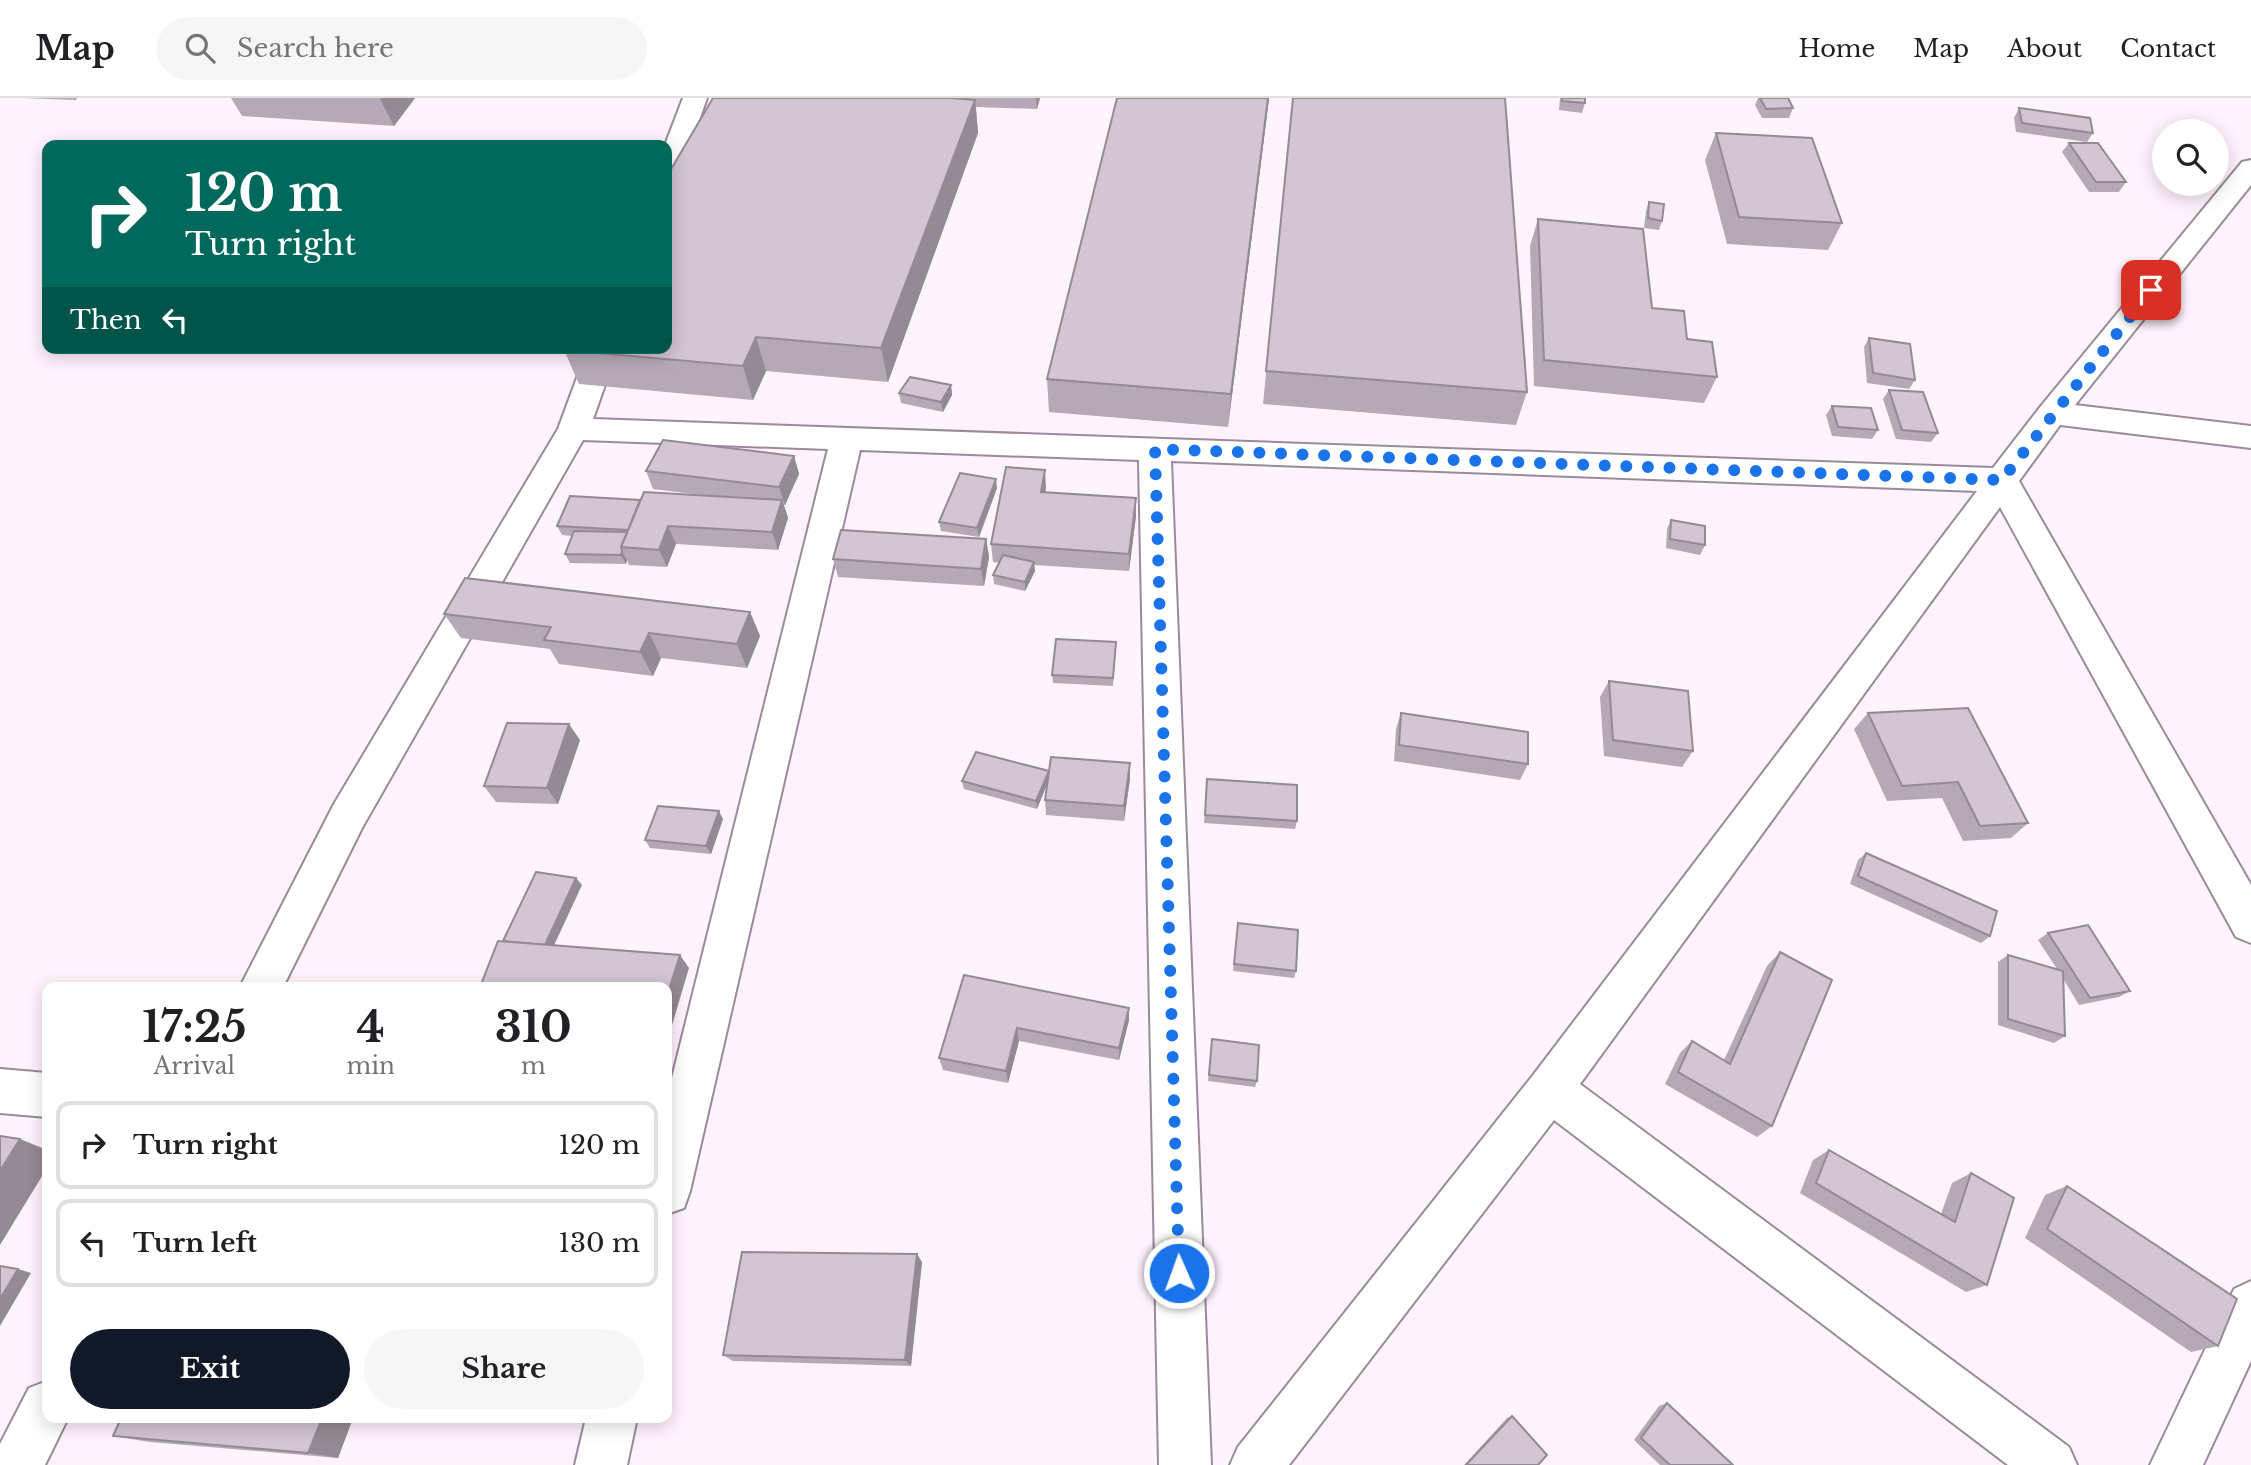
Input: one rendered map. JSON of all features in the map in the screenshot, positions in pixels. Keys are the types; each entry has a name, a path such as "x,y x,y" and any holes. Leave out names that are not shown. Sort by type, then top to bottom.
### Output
{"street":[{"path":"672,160 695,98"},
{"path":"1256,1465 1550,1088 2052,413 2251,168"},
{"path":"264,982 348,816 574,429 601,354"},
{"path":"2052,413 2251,437"},
{"path":"574,429 2002,480"},
{"path":"672,1170 847,438"},
{"path":"1155,449 1185,1465"},
{"path":"2002,480 2251,924"},
{"path":"1550,1088 2051,1465"},
{"path":"0,1091 42,1095"},
{"path":"2176,1465 2251,1306"},
{"path":"17,1465 42,1416"},
{"path":"601,1465 611,1423"}],"building":[{"path":"713,98 975,100 881,348 756,337 743,366 609,354 672,354 672,168"},
{"path":"1117,98 1268,98 1231,394 1047,379"},
{"path":"1293,98 1505,98 1527,392 1266,371"},
{"path":"1562,98 1585,98 1585,103 1562,101"},
{"path":"1760,98 1788,98 1793,108 1766,109"},
{"path":"2019,108 2090,118 2093,133 2022,123"},
{"path":"1716,133 1812,138 1842,223 1739,217"},
{"path":"2069,143 2098,143 2126,182 2096,182"},
{"path":"1649,202 1664,204 1662,221 1648,218"},
{"path":"1538,219 1643,229 1652,308 1684,311 1687,339 1712,342 1717,377 1544,360"},
{"path":"1869,338 1910,344 1915,380 1873,373"},
{"path":"910,377 951,385 941,402 899,393"},
{"path":"1889,390 1923,392 1938,433 1902,430"},
{"path":"1832,406 1871,408 1878,430 1838,427"},
{"path":"663,440 794,456 779,487 646,471"},
{"path":"1006,467 1045,470 1041,492 1136,498 1129,554 991,544"},
{"path":"960,473 996,479 977,528 939,522"},
{"path":"644,492 782,500 772,532 668,526 659,550 621,547"},
{"path":"570,496 640,500 628,530 557,526"},
{"path":"1671,520 1705,526 1705,545 1670,539"},
{"path":"841,530 986,539 981,569 833,559"},
{"path":"574,531 627,532 621,555 565,554"},
{"path":"1003,555 1034,562 1025,582 993,575"},
{"path":"465,578 750,612 737,644 649,633 640,652 544,640 551,627 444,614"},
{"path":"1056,639 1116,642 1113,678 1052,675"},
{"path":"1609,681 1688,691 1693,751 1613,740"},
{"path":"1968,708 2028,823 1980,826 1958,782 1902,786 1868,713"},
{"path":"1401,713 1528,732 1528,764 1399,745"},
{"path":"507,723 569,724 547,788 484,786"},
{"path":"976,752 1049,771 1036,801 962,781"},
{"path":"1051,757 1130,763 1124,806 1045,800"},
{"path":"1207,779 1297,785 1297,821 1205,815"},
{"path":"658,806 719,811 706,846 645,840"},
{"path":"1866,853 1997,911 1990,936 1858,876"},
{"path":"536,872 576,878 545,945 503,941"},
{"path":"1238,923 1298,930 1296,971 1234,964"},
{"path":"2088,925 2130,991 2090,998 2048,933"},
{"path":"498,941 680,955 671,982 482,982"},
{"path":"1780,952 1832,980 1772,1126 1678,1072 1692,1041 1730,1064"},
{"path":"2008,955 2063,971 2065,1036 2008,1019"},
{"path":"964,975 1129,1008 1119,1048 1017,1028 1006,1071 939,1058"},
{"path":"1212,1039 1259,1045 1257,1081 1209,1075"},
{"path":"0,1136 20,1139 0,1171"},
{"path":"1829,1150 1955,1222 1971,1173 2014,1198 1987,1285 1816,1183"},
{"path":"2067,1186 2237,1299 2218,1346 2047,1229"},
{"path":"742,1252 917,1254 905,1360 723,1355"},
{"path":"0,1266 18,1269 0,1299"},
{"path":"1667,1403 1733,1465 1670,1465 1641,1438"},
{"path":"1512,1416 1547,1455 1538,1465 1466,1465"},
{"path":"119,1423 320,1423 308,1453 113,1436"}],"route":[{"path":"1179,1273 1155,449 2002,480 2151,290"}]}
